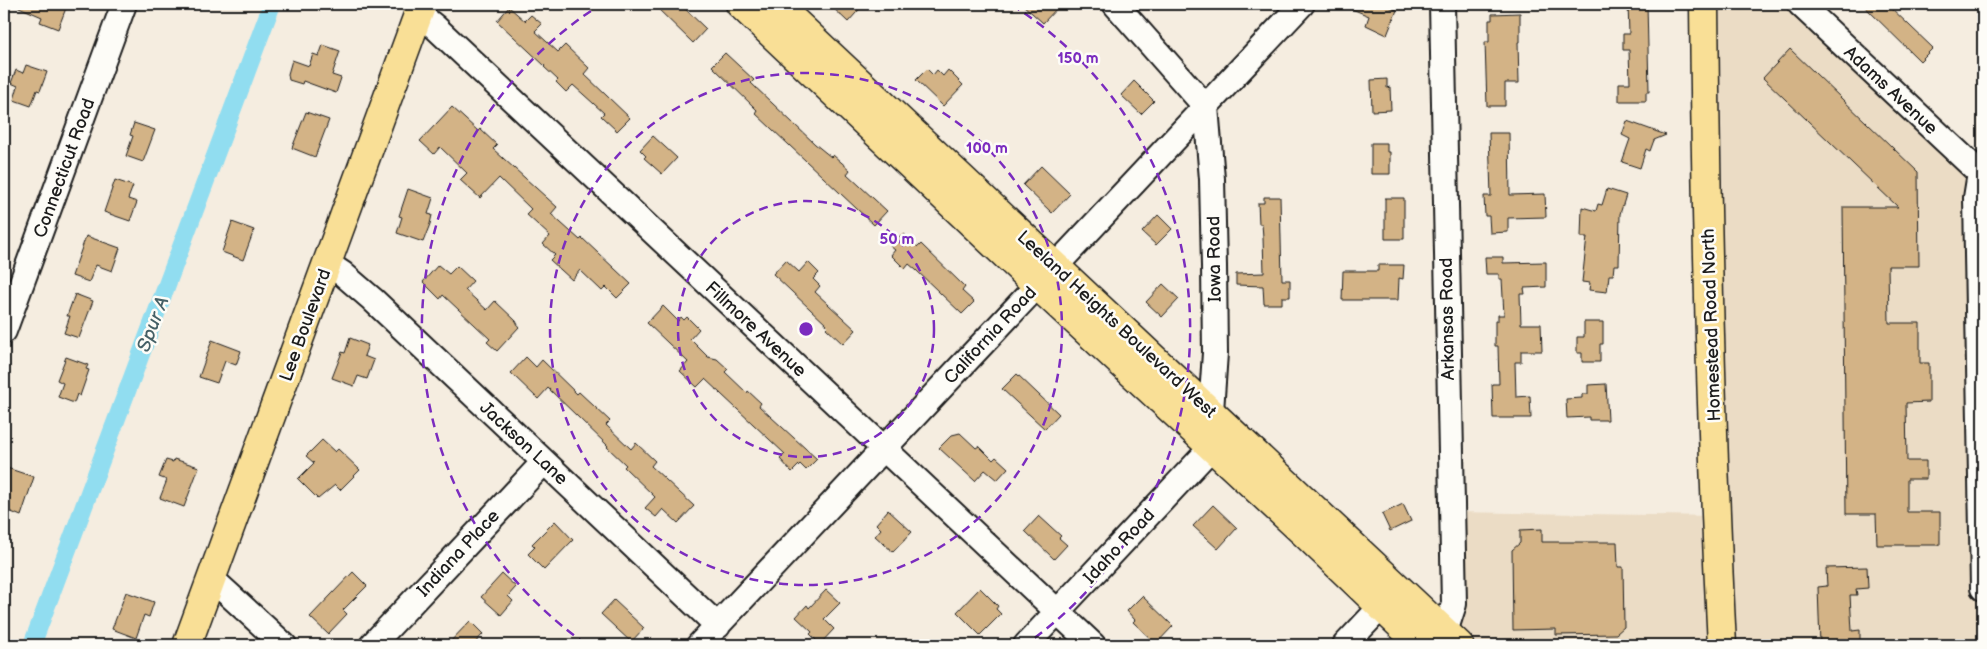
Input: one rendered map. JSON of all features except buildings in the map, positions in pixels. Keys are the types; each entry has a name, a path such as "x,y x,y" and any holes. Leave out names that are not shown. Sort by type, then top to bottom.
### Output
{"main road":[{"name":"Leeland Heights Boulevard West","path":"740,4 1046,276 1211,412 1452,639"},
{"name":"Leeland Heights Boulevard West","path":"776,4 1046,276 1212,447 1421,645"},
{"name":"Homestead Road North","path":"1704,4 1710,346 1722,645"},
{"name":"Lee Boulevard","path":"187,645 420,9"}],"street":[{"name":"Connecticut Road","path":"4,331 124,4"},
{"path":"1115,4 1206,107"},
{"name":"California Road","path":"699,645 1302,4"},
{"name":"Arkansas Road","path":"1442,4 1454,604 1452,639"},
{"name":"Adams Avenue","path":"1800,4 1982,174"},
{"name":"Fillmore Avenue","path":"420,9 1093,645"},
{"name":"Iowa Road","path":"1206,107 1212,179 1214,266 1215,354 1211,412"},
{"path":"1982,174 1976,198 1983,588"},
{"name":"Jackson Lane","path":"328,264 343,274 372,299 718,626"},
{"name":"Idaho Road","path":"1026,645 1212,447"},
{"name":"Indiana Place","path":"372,645 544,462"},
{"path":"212,579 284,645"},
{"path":"1346,645 1380,608"}],"shaded area":[{"path":"1704,4 1800,4 1980,173 1983,645 1459,645 1452,512 1717,516"}],"waterway":[{"name":"Spur A","path":"32,645 272,4"}]}
